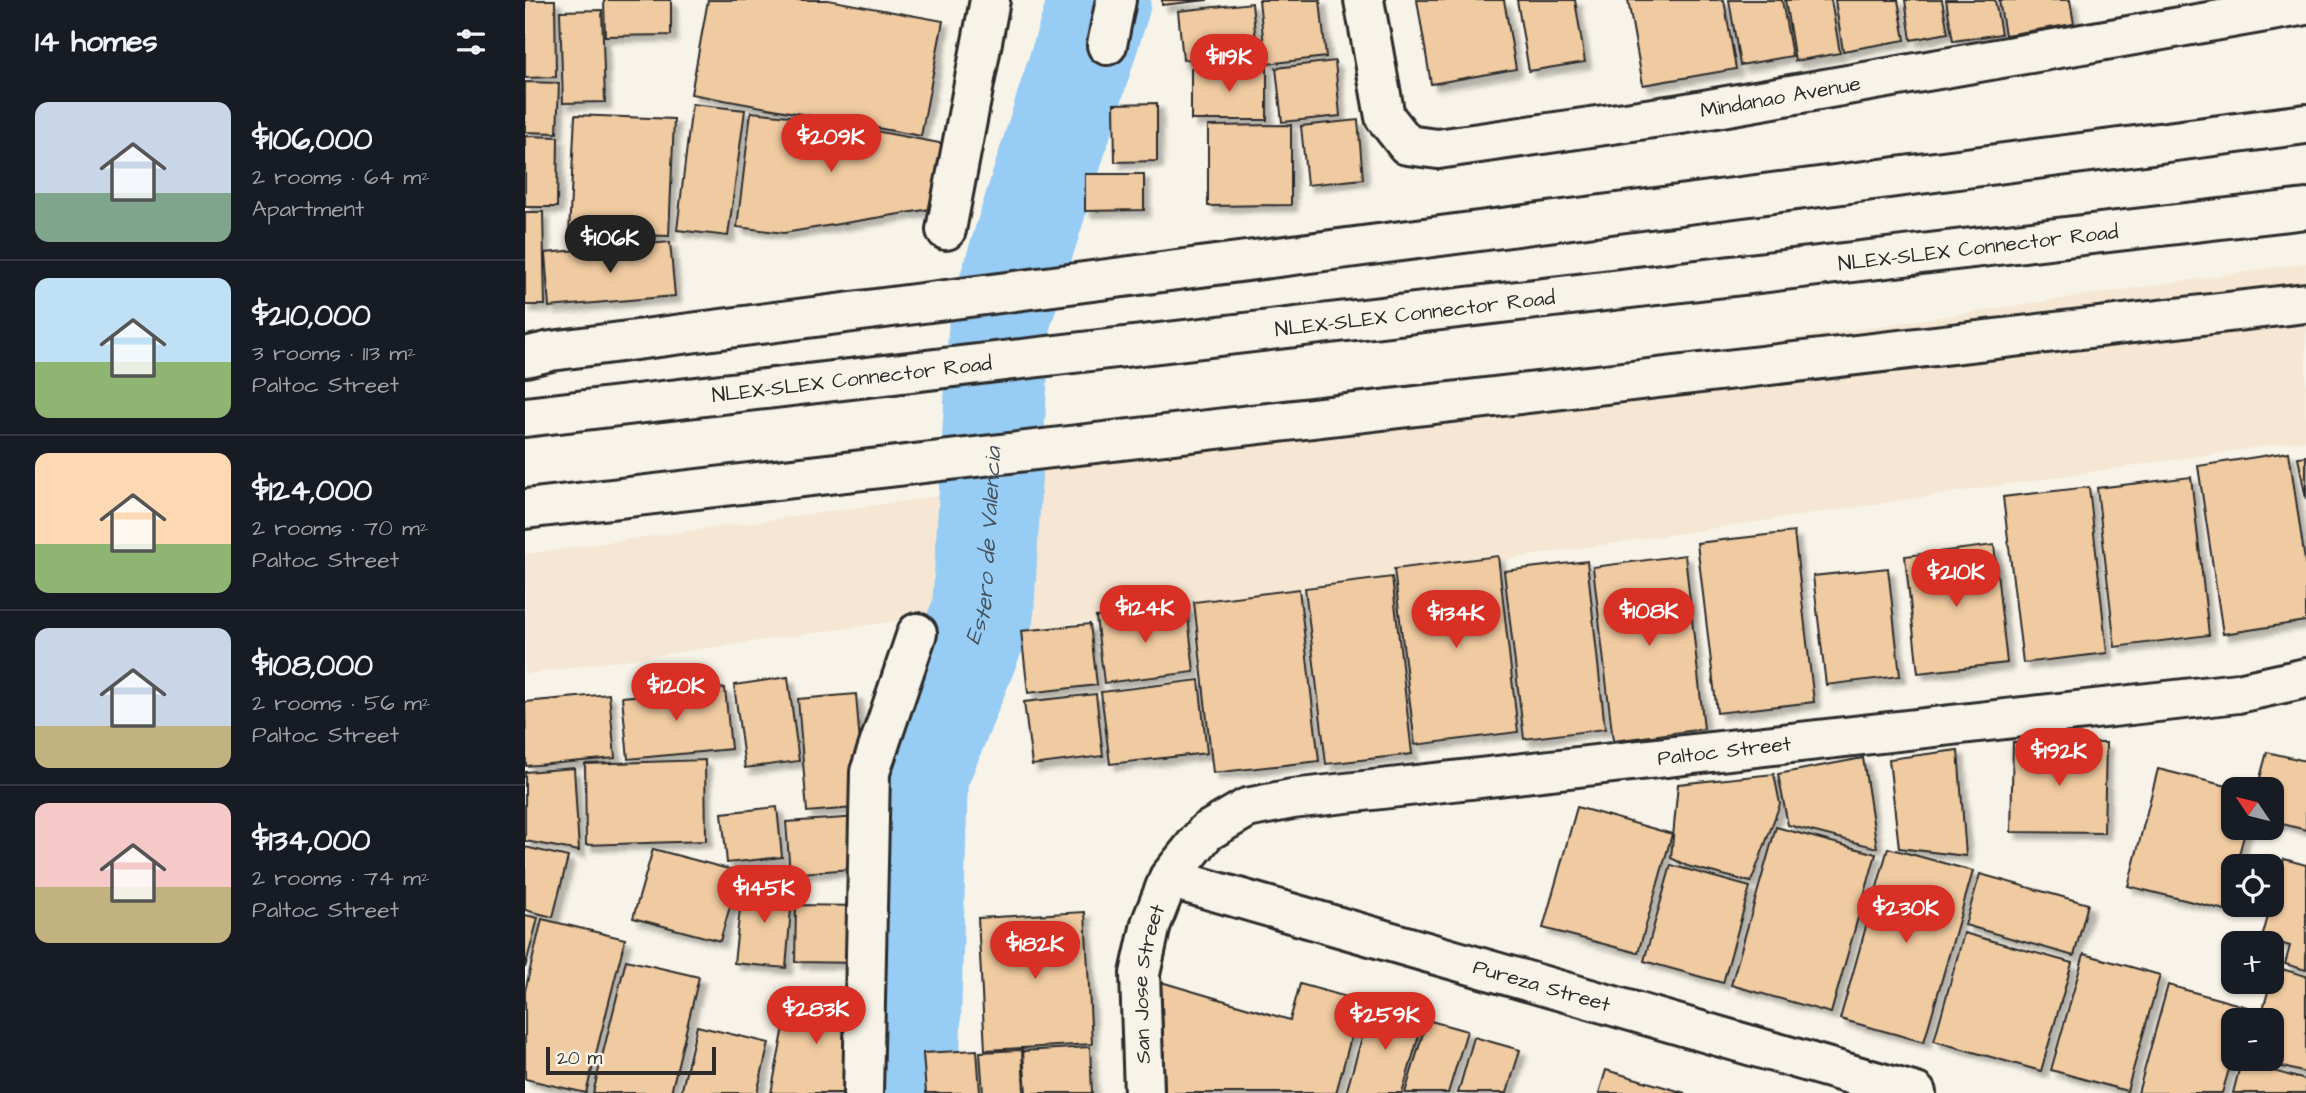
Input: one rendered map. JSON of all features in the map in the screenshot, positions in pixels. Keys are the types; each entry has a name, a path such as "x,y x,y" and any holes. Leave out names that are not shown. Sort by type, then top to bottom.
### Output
{"main road":[{"path":"946,230 990,0"},
{"path":"1107,45 1116,0"},
{"name":"Mindanao Avenue","path":"1364,0 1385,117 1407,145 1438,149 1681,114 2306,5"},
{"path":"525,357 551,351 2306,124"},
{"name":"NLEX-SLEX Connector Road","path":"525,417 2306,209"},
{"path":"525,509 2306,303"},
{"path":"863,1093 870,772 917,633"},
{"name":"Paltoc Street","path":"1169,878 1206,832 1247,808 1292,799 2238,693 2306,678"},
{"name":"San Jose Street","path":"1144,1093 1140,974 1151,925 1169,878"},
{"name":"Pureza Street","path":"1169,878 1916,1093"}],"shaded area":[{"path":"2306,263 2306,440 985,637 1004,455"},
{"path":"939,496 948,614 525,674 525,554"}],"building":[{"path":"525,0 555,0 556,77 525,78"},
{"path":"604,0 671,0 671,35 605,36"},
{"path":"708,0 828,0 943,21 921,136 691,94"},
{"path":"1162,0 1208,0 1162,5"},
{"path":"1259,0 1320,0 1326,57 1266,64"},
{"path":"1417,0 1504,0 1516,69 1431,84"},
{"path":"1517,0 1575,0 1585,62 1529,71"},
{"path":"1628,0 1724,0 1736,69 1643,85"},
{"path":"1729,0 1782,0 1792,56 1740,65"},
{"path":"1785,0 1831,0 1840,53 1795,61"},
{"path":"1835,0 1898,0 1905,40 1843,51"},
{"path":"1905,0 1942,0 1948,33 1911,40"},
{"path":"1946,0 1995,0 2001,34 1953,41"},
{"path":"1999,0 2070,0 2074,24 2005,35"},
{"path":"1252,3 1257,51 1183,60 1178,11"},
{"path":"602,10 605,102 563,103 560,11"},
{"path":"1335,61 1340,116 1282,122 1276,68"},
{"path":"1267,67 1267,120 1191,120 1191,68"},
{"path":"525,82 559,83 557,133 525,132"},
{"path":"1157,103 1157,161 1115,162 1114,104"},
{"path":"692,104 745,110 728,236 677,230"},
{"path":"751,112 799,117 945,144 930,209 784,233 737,227"},
{"path":"575,115 674,119 669,236 569,233"},
{"path":"1358,120 1363,179 1307,185 1301,126"},
{"path":"1291,125 1291,205 1208,206 1208,126"},
{"path":"525,136 558,137 557,207 525,207"},
{"path":"1085,174 1144,174 1144,210 1085,211"},
{"path":"525,212 543,212 545,305 525,305"},
{"path":"670,242 675,296 549,307 545,253"},
{"path":"2289,452 2306,568 2306,621 2223,634 2198,466"},
{"path":"2306,456 2306,499 2298,457"},
{"path":"2191,477 2209,635 2115,647 2097,488"},
{"path":"2089,487 2107,653 2023,663 2003,497"},
{"path":"1794,532 1814,702 1717,713 1697,543"},
{"path":"1994,545 2007,663 1918,673 1905,556"},
{"path":"1685,555 1704,729 1613,741 1593,567"},
{"path":"1498,556 1518,732 1415,745 1394,569"},
{"path":"1587,561 1605,729 1524,739 1504,571"},
{"path":"1888,568 1900,676 1826,685 1813,576"},
{"path":"1392,577 1412,754 1326,764 1305,588"},
{"path":"1299,589 1319,761 1213,773 1194,602"},
{"path":"1187,607 1194,672 1104,683 1096,617"},
{"path":"1090,624 1097,685 1028,693 1021,631"},
{"path":"788,677 799,761 745,768 734,685"},
{"path":"1199,680 1207,753 1110,764 1101,692"},
{"path":"725,688 731,749 628,759 622,697"},
{"path":"609,694 615,758 526,766 525,702"},
{"path":"856,694 865,807 807,812 798,699"},
{"path":"1096,694 1103,756 1032,765 1024,702"},
{"path":"2013,742 2106,743 2104,833 2011,832"},
{"path":"1958,750 1966,856 1899,848 1889,759"},
{"path":"2267,752 2306,761 2306,830 2284,824 2284,777 2260,777"},
{"path":"1863,758 1877,848 1788,825 1778,774"},
{"path":"705,760 706,841 586,845 585,764"},
{"path":"574,768 579,851 525,841 525,772"},
{"path":"2158,769 2221,785 2221,840 2243,840 2239,854 2221,854 2221,909 2128,886"},
{"path":"1774,774 1780,804 1751,882 1687,866 1671,858 1678,784"},
{"path":"777,807 782,857 727,863 722,813"},
{"path":"1577,807 1672,834 1638,953 1543,928"},
{"path":"859,817 862,868 790,874 786,822"},
{"path":"1776,827 1876,854 1831,1013 1731,985"},
{"path":"525,847 568,857 553,917 525,910"},
{"path":"1888,848 1973,871 1924,1042 1840,1019"},
{"path":"653,849 740,872 720,941 633,918"},
{"path":"2284,859 2306,865 2306,970 2285,964 2290,946 2284,944 2284,931 2264,931 2268,917 2284,917"},
{"path":"1671,865 1750,887 1723,983 1644,961"},
{"path":"1980,874 2088,904 2074,956 1965,925"},
{"path":"743,881 793,885 786,968 734,963"},
{"path":"796,905 861,906 860,963 795,962"},
{"path":"1085,912 1092,1044 985,1050 978,918"},
{"path":"525,915 538,918 525,968"},
{"path":"542,919 625,939 586,1093 525,1079 525,991"},
{"path":"1964,933 2072,963 2041,1071 1934,1041"},
{"path":"2084,954 2160,975 2127,1091 2051,1070"},
{"path":"626,960 699,977 671,1093 593,1093"},
{"path":"2284,970 2306,976 2306,1073 2284,1067 2284,1008 2263,1008 2267,994 2284,994"},
{"path":"1161,982 1290,1020 1300,984 1361,1001 1336,1093 1165,1093"},
{"path":"2168,985 2247,1007 2221,1008 2221,1071 2229,1071 2222,1093 2138,1093"},
{"path":"791,992 858,1004 849,1093 771,1093"},
{"path":"1372,1003 1424,1018 1402,1093 1346,1093"},
{"path":"1427,1020 1467,1031 1448,1093 1405,1093"},
{"path":"697,1026 769,1043 757,1093 681,1093"},
{"path":"1474,1037 1520,1050 1507,1093 1458,1093"},
{"path":"1090,1047 1092,1093 1026,1093 1023,1051"},
{"path":"977,1050 980,1093 926,1093 923,1053"},
{"path":"1022,1050 1024,1093 983,1093 980,1052"},
{"path":"1606,1070 1685,1093 1599,1093"},
{"path":"2239,1071 2274,1071 2306,1080 2306,1093 2233,1093"}],"waterway":[{"name":"Estero de Valencia","path":"908,1093 917,776 983,612 1000,318 1100,0"}]}
